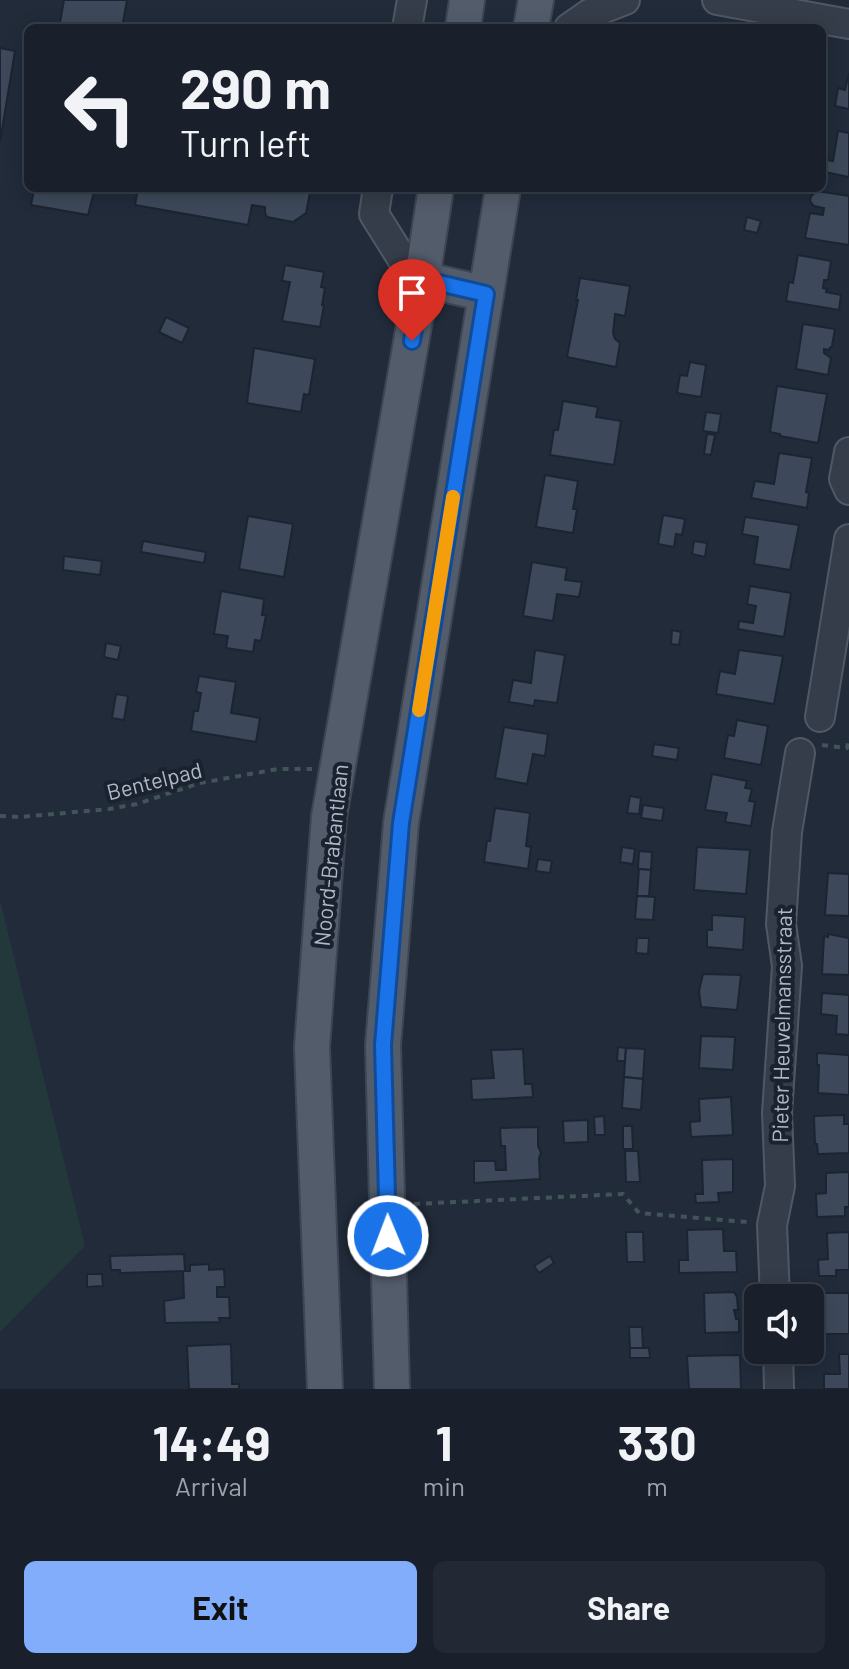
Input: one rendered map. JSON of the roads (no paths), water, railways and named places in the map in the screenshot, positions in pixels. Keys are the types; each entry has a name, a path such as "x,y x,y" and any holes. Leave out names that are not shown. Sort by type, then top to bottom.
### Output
{"main road":[{"path":"464,24 467,0"},
{"path":"532,24 536,0"},
{"name":"Noord-Brabantlaan","path":"325,1389 312,1047 329,817 435,192"},
{"path":"392,1389 383,1045 401,823 502,192"},
{"path":"422,279 486,294"}],"street":[{"path":"408,24 412,0"},
{"path":"575,24 589,14 625,0"},
{"path":"717,0 849,24"},
{"path":"377,192 374,214 406,265 422,279"},
{"path":"849,452 844,479 849,490"},
{"path":"820,717 849,539"},
{"name":"Pieter Heuvelmansstraat","path":"774,1284 772,1225 780,1186 777,1113 787,966 781,924 787,832 800,753"},
{"path":"778,1364 779,1389"}]}
